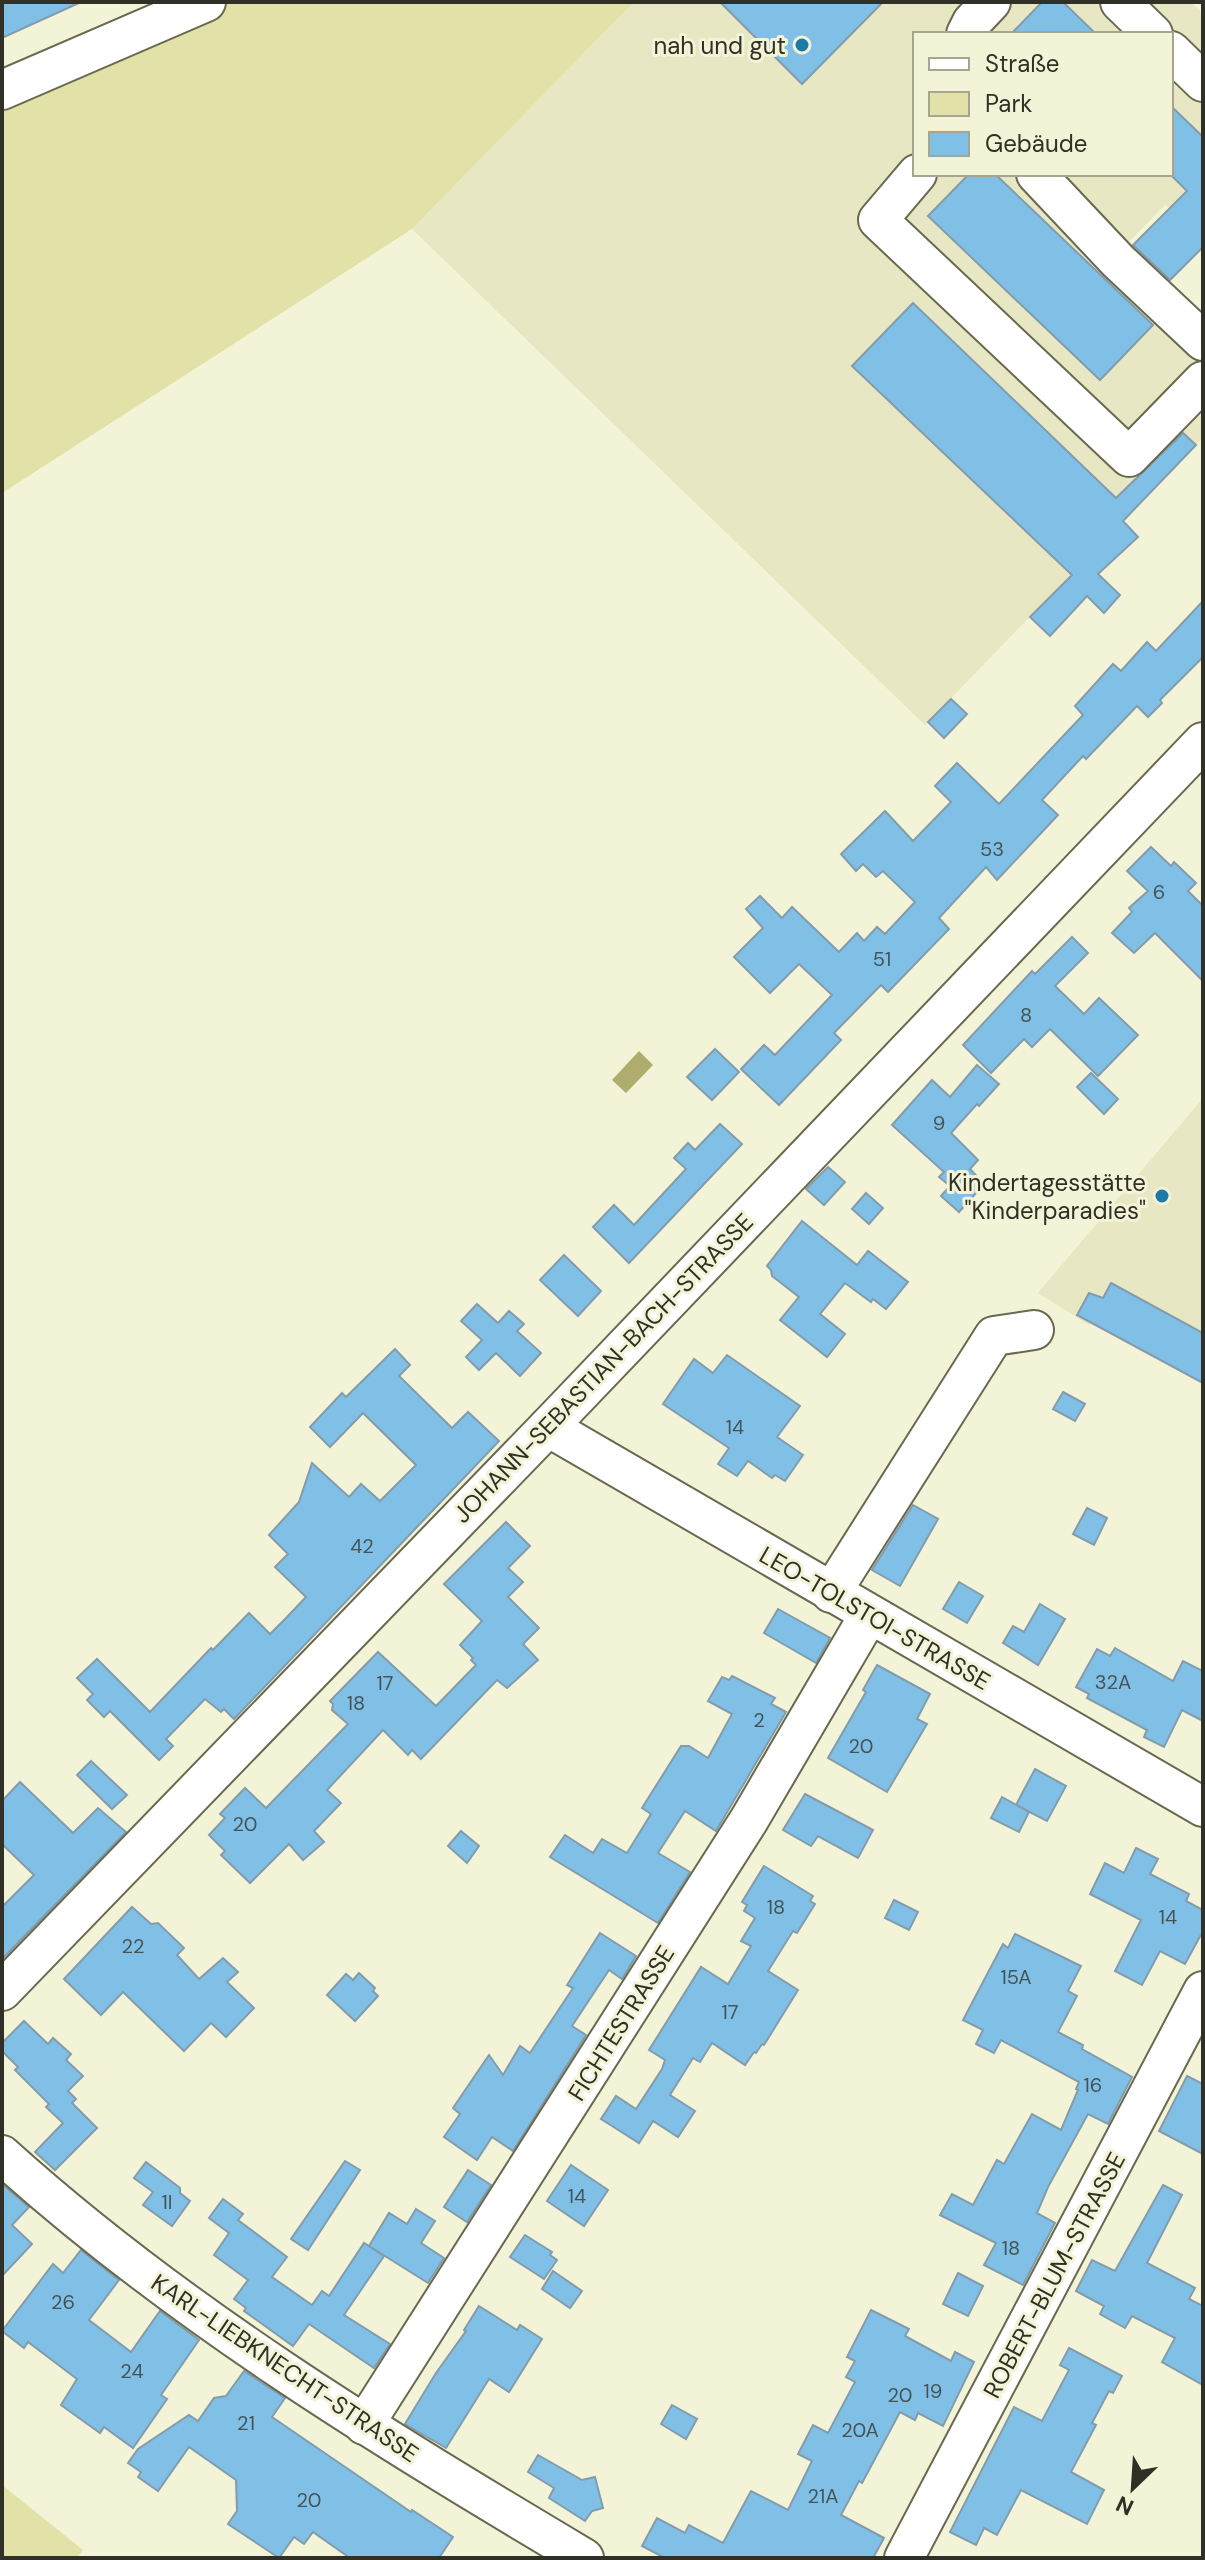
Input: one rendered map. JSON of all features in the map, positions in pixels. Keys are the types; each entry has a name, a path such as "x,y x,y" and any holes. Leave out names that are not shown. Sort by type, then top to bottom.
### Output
{"street":[{"path":"2,90 206,2"},
{"path":"967,32 991,2"},
{"path":"1120,2 1151,32"},
{"path":"1173,53 1203,82"},
{"path":"915,176 878,220 1129,457 1203,381"},
{"path":"1038,176 1118,261 1203,341"},
{"name":"JOHANN-SEBASTIAN-BACH-STRASSE","path":"2,1991 548,1427 1203,742"},
{"path":"831,1593 994,1336 1034,1330"},
{"name":"LEO-TOLSTOI-STRASSE","path":"548,1427 1203,1807"},
{"name":"FICHTESTRASSE","path":"364,2425 749,1820 869,1615"},
{"name":"ROBERT-BLUM-STRASSE","path":"904,2558 1203,1991"},
{"name":"KARL-LIEBKNECHT-STRASSE","path":"2,2155 89,2230 166,2290 310,2391 584,2558"}],"shaded area":[{"path":"634,2 1191,2 1203,14 1203,177 1171,209 1166,205 1161,209 1125,246 1203,322 1203,411 1199,415 1203,419 1203,438 925,725 412,229"},
{"path":"639,1051 653,1065 626,1093 612,1080"},
{"name":"Kindertagesstätte \"Kinderparadies\"","path":"1203,1098 1203,1383 1091,1323 1089,1325 1038,1293"}],"green space":[{"path":"232,2 634,2 412,229 2,493 2,102"},
{"path":"2,2485 83,2550 77,2558 2,2558"}],"building":[{"path":"2,2 81,2 2,38"},
{"name":"nah und gut","path":"720,2 883,2 802,84"},
{"path":"1042,2 1063,2 1094,32 1013,32"},
{"path":"1173,108 1203,137 1203,247 1170,280 1133,245 1187,191 1172,176"},
{"path":"967,176 997,176 1153,325 1100,380 928,216"},
{"path":"913,303 1116,498 1183,433 1196,445 1123,521 1138,537 1098,574 1120,595 1104,613 1087,596 1050,636 1030,617 1072,575 852,366"},
{"path":"1203,601 1203,657 1160,700 1162,703 1148,717 1137,706 1086,759 1083,756 1042,800 1058,815 997,880 986,867 939,918 949,929 888,992 881,985 834,1033 841,1040 779,1105 741,1069 764,1045 775,1055 832,995 799,964 770,993 734,957 763,928 746,909 760,896 782,918 792,907 839,952 857,933 864,941 877,927 885,934 915,902 883,871 876,877 863,864 856,871 841,854 885,811 913,841 951,802 935,786 957,763 999,804 1083,715 1075,706 1113,664 1121,671 1147,642 1156,651"},
{"path":"951,699 967,714 944,738 928,722"},
{"path":"1151,847 1171,866 1174,862 1196,883 1188,891 1203,906 1203,981 1155,933 1134,953 1112,933 1132,912 1129,908 1148,891 1127,871"},
{"path":"1072,937 1088,953 1055,986 1084,1014 1099,998 1138,1035 1098,1076 1050,1029 1032,1047 1024,1039 991,1073 963,1045 1032,971 1035,974"},
{"path":"715,1049 739,1072 712,1100 687,1077"},
{"path":"977,1065 999,1084 951,1133 978,1160 970,1169 984,1184 959,1212 941,1196 950,1186 939,1177 944,1172 892,1125 932,1080 950,1097"},
{"path":"1091,1073 1118,1099 1104,1114 1077,1087"},
{"path":"720,1124 742,1144 629,1263 593,1227 614,1205 634,1225 686,1169 674,1158 688,1143 695,1150"},
{"path":"828,1167 845,1182 824,1205 806,1189"},
{"path":"866,1193 883,1208 869,1224 852,1209"},
{"path":"802,1221 857,1265 868,1251 908,1282 886,1309 845,1283 820,1314 845,1334 827,1357 780,1320 799,1297 772,1276 767,1266"},
{"path":"564,1255 601,1291 578,1316 540,1280"},
{"path":"1111,1283 1203,1333 1203,1383 1077,1315 1089,1293 1103,1298"},
{"path":"477,1304 498,1323 509,1311 524,1324 517,1331 541,1353 520,1376 496,1353 479,1370 466,1357 482,1340 461,1321"},
{"path":"395,1349 410,1365 399,1376 452,1428 468,1412 499,1441 234,1719 224,1709 221,1712 205,1699 166,1739 173,1746 159,1760 110,1711 104,1717 87,1700 93,1694 77,1678 97,1659 150,1712 249,1613 270,1634 287,1617 306,1597 275,1567 288,1554 269,1535 299,1502 312,1463 349,1497 361,1484 380,1501 416,1465 363,1413 330,1447 310,1427 342,1393 346,1397"},
{"path":"727,1355 800,1406 777,1437 803,1455 785,1481 775,1475 772,1478 748,1461 737,1476 718,1464 729,1448 663,1404 694,1359 713,1373"},
{"path":"1063,1392 1085,1404 1075,1421 1053,1409"},
{"path":"913,1505 938,1519 900,1586 872,1570"},
{"path":"1087,1508 1107,1518 1094,1545 1073,1534"},
{"path":"506,1522 530,1546 508,1568 523,1582 508,1597 539,1628 523,1644 538,1660 507,1688 497,1680 421,1759 412,1750 408,1755 383,1730 327,1790 341,1803 314,1831 324,1842 303,1860 289,1844 250,1883 221,1855 225,1851 209,1835 225,1818 220,1814 245,1788 266,1808 348,1724 332,1710 330,1701 378,1652 436,1706 476,1665 460,1645 482,1621 444,1584"},
{"path":"959,1582 983,1596 967,1623 943,1609"},
{"path":"1040,1604 1065,1619 1038,1665 1003,1643 1013,1626 1024,1632"},
{"path":"778,1609 830,1638 816,1663 764,1633"},
{"path":"1115,1648 1173,1681 1183,1661 1203,1671 1203,1721 1182,1710 1164,1747 1144,1737 1147,1730 1087,1698 1089,1694 1076,1687 1097,1649 1110,1656"},
{"path":"877,1665 930,1694 917,1719 927,1724 887,1792 828,1758 866,1692 863,1690"},
{"path":"732,1676 775,1698 771,1704 786,1712 716,1831 685,1811 658,1853 690,1872 658,1923 550,1857 565,1835 593,1853 602,1839 627,1853 651,1814 642,1808 681,1746 689,1746 708,1758 732,1714 708,1701 722,1677 729,1680"},
{"path":"91,1761 127,1795 112,1809 77,1775"},
{"path":"1035,1769 1066,1786 1047,1821 1016,1805"},
{"path":"20,1782 73,1833 98,1808 126,1832 2,1959 2,1907 34,1875 2,1844 2,1801"},
{"path":"805,1794 873,1830 858,1858 818,1836 811,1846 783,1830"},
{"path":"1002,1797 1029,1812 1019,1832 991,1818"},
{"path":"461,1831 479,1846 467,1863 448,1846"},
{"path":"1136,1848 1158,1859 1150,1874 1189,1894 1186,1901 1203,1910 1203,1931 1185,1964 1160,1951 1142,1985 1115,1971 1141,1920 1090,1894 1105,1863 1124,1873"},
{"path":"764,1866 813,1896 810,1901 815,1904 797,1933 793,1931 768,1971 798,1990 764,2045 754,2052 745,2065 712,2043 700,2062 693,2058 670,2095 695,2111 678,2137 653,2121 639,2143 601,2119 616,2096 636,2109 665,2060 649,2050 701,1967 728,1984 751,1946 741,1941 755,1918 744,1911 747,1905 742,1902"},
{"path":"894,1900 918,1912 909,1930 885,1918"},
{"path":"132,1907 151,1924 158,1923 184,1948 177,1955 199,1979 223,1958 238,1972 227,1982 254,2008 226,2037 211,2023 184,2051 123,1992 101,2015 64,1979"},
{"path":"600,1933 636,1956 622,1979 609,1970 572,2026 586,2035 513,2151 492,2137 477,2160 444,2137 460,2114 453,2108 489,2055 503,2075 520,2046 530,2053 573,1988 567,1985"},
{"path":"1015,1934 1081,1966 1068,1991 1077,1996 1058,2032 1132,2077 1108,2124 1088,2114 1048,2187 1037,2213 1055,2223 1023,2285 984,2265 996,2243 940,2215 952,2194 973,2205 997,2160 1004,2164 1032,2114 1061,2130 1078,2090 1079,2082 1001,2040 994,2053 976,2044 983,2030 963,2020 1003,1944 1008,1948"},
{"path":"359,1973 375,1988 373,1991 378,1996 355,2021 327,1995 346,1974 353,1980"},
{"path":"24,2021 48,2044 53,2038 71,2054 66,2060 83,2076 68,2091 76,2099 72,2103 97,2128 55,2170 35,2152 63,2123 46,2107 49,2104 15,2070 18,2067 2,2051 2,2043"},
{"path":"1187,2076 1203,2084 1203,2154 1159,2131"},
{"path":"345,2161 360,2170 308,2250 291,2239"},
{"path":"146,2162 180,2188 180,2193 190,2201 172,2226 143,2205 153,2192 134,2178"},
{"path":"571,2165 608,2190 584,2226 547,2201"},
{"path":"468,2170 491,2185 467,2222 444,2207"},
{"path":"2,2184 29,2207 12,2225 32,2244 2,2276"},
{"path":"1163,2185 1182,2195 1147,2263 1195,2288 1189,2299 1203,2306 1203,2385 1162,2362 1175,2338 1132,2316 1125,2328 1100,2314 1104,2306 1076,2291 1092,2260 1115,2271"},
{"path":"223,2199 243,2214 238,2220 287,2257 272,2277 312,2305 322,2291 329,2296 364,2243 384,2256 344,2315 390,2344 374,2368 309,2324 293,2346 244,2311 246,2308 234,2299 248,2280 214,2255 229,2233 209,2218"},
{"path":"416,2209 435,2221 421,2243 444,2258 428,2283 369,2246 389,2213 407,2224"},
{"path":"525,2235 552,2252 550,2255 557,2260 544,2279 510,2257"},
{"path":"81,2250 119,2280 89,2320 131,2352 160,2311 199,2340 161,2395 167,2399 133,2448 104,2427 100,2433 61,2405 77,2379 28,2342 24,2348 2,2331 53,2264 63,2273"},
{"path":"553,2271 582,2291 570,2308 542,2289"},
{"path":"958,2273 983,2286 968,2316 943,2304"},
{"path":"479,2306 517,2330 520,2325 542,2339 509,2392 489,2379 446,2448 405,2424"},
{"path":"871,2310 909,2329 905,2336 951,2361 955,2352 974,2362 943,2426 918,2413 915,2420 900,2412 841,2515 884,2538 873,2558 665,2558 642,2546 657,2518 685,2533 689,2525 723,2543 751,2491 788,2510 812,2461 798,2454 813,2425 828,2433 855,2382 846,2377 855,2361 847,2357"},
{"path":"1069,2348 1122,2376 1113,2393 1109,2391 1092,2423 1096,2425 1071,2472 1104,2490 1087,2524 1021,2490 997,2535 984,2528 976,2545 950,2532 1014,2407 1042,2421 1069,2370 1060,2365"},
{"path":"244,2371 285,2398 272,2417 453,2537 439,2558 350,2558 313,2532 304,2544 294,2537 279,2558 228,2524 237,2511 236,2480 189,2447 158,2491 138,2477 141,2472 128,2463 138,2449 189,2415 198,2421 214,2398 226,2396"},
{"path":"672,2405 697,2419 686,2439 661,2424"},
{"path":"538,2455 582,2480 595,2477 603,2508 592,2511 585,2521 549,2498 554,2488 528,2472"}],"place":[{"name":"nah und gut","path":"802,45"},
{"name":"Kindertagesstätte \"Kinderparadies\"","path":"1162,1196"}]}
